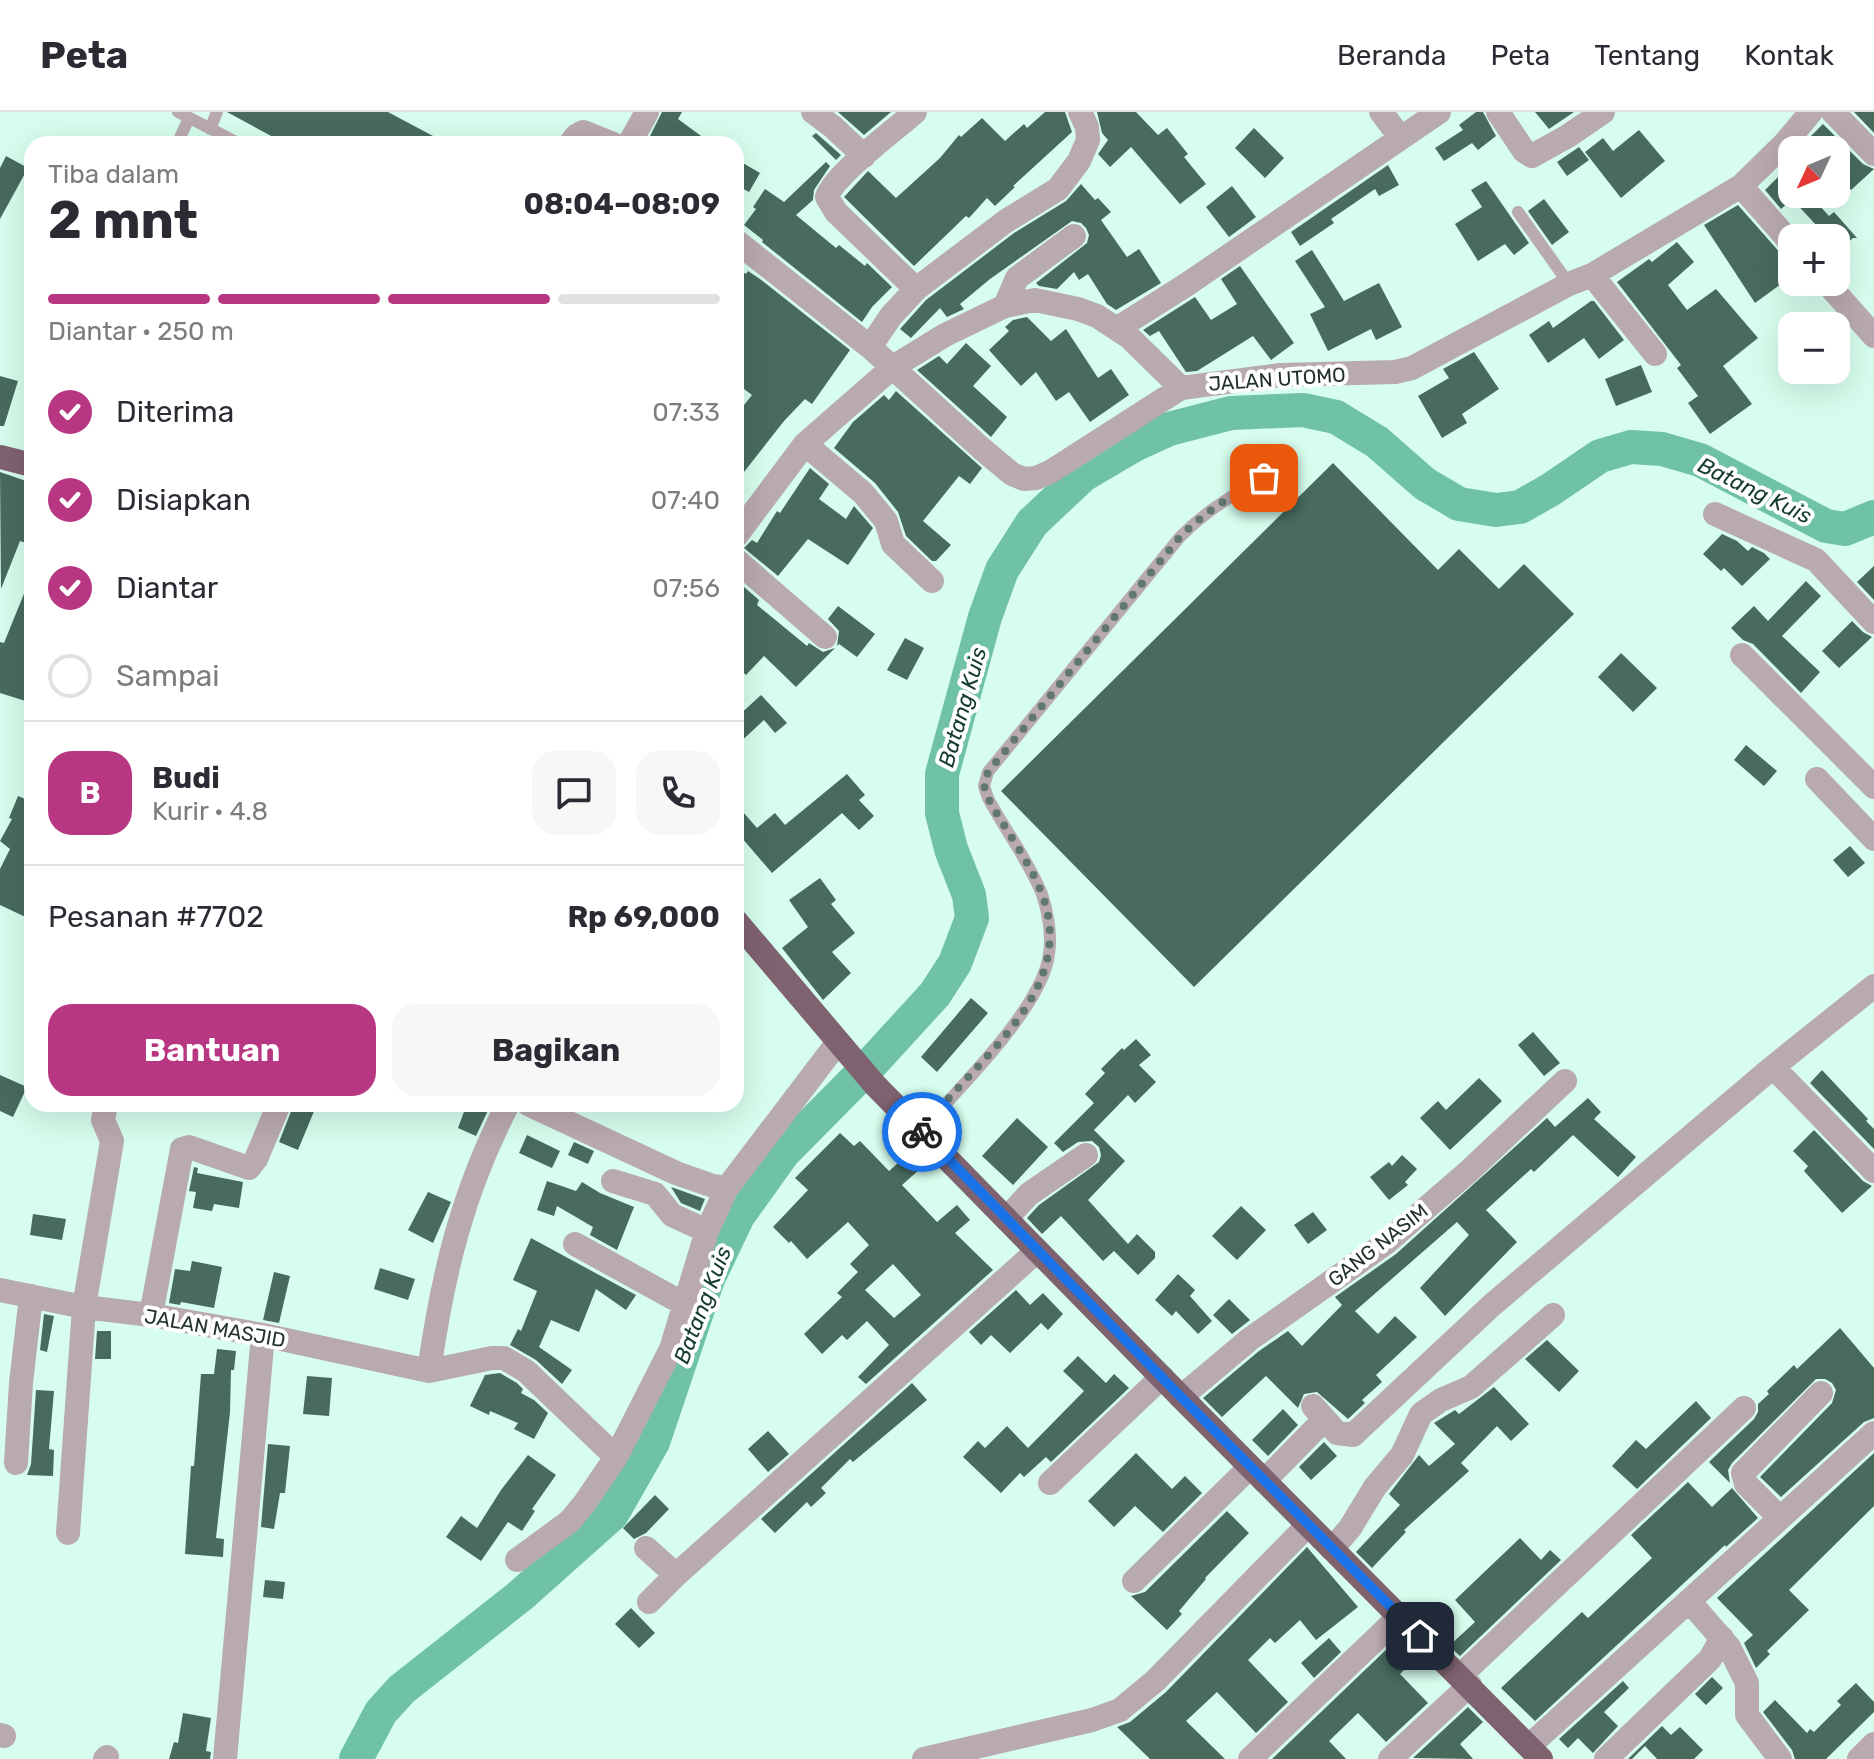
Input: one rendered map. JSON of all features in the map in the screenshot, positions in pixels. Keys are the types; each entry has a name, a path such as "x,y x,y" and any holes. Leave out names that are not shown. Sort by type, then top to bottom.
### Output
{"highway":[{"path":"0,457 24,463"},
{"path":"744,930 875,1085 1535,1753"}],"street":[{"path":"634,136 647,112"},
{"path":"813,112 864,156"},
{"path":"915,112 830,189 828,201 916,289"},
{"path":"870,347 891,316 916,289 1006,221 1058,189 1079,161 1088,140 1087,127 1080,112"},
{"path":"1381,112 1400,137"},
{"path":"1118,328 1304,206 1439,112"},
{"path":"1498,112 1524,151 1532,156 1603,112"},
{"name":"JALAN UTOMO","path":"744,525 805,444 893,367 945,335 1005,306 1035,300 1097,316 1118,328 1181,388 1280,375 1395,372 1412,368 1580,280 1741,186 1785,143 1811,112"},
{"path":"1833,112 1874,154"},
{"path":"1741,186 1778,228"},
{"path":"1005,306 1017,278 1074,236"},
{"path":"744,247 870,347 1012,474 1024,479 1050,472 1181,388"},
{"path":"1580,280 1655,354"},
{"path":"1838,296 1874,336"},
{"path":"805,444 863,493 886,521 893,544 932,581"},
{"path":"1715,514 1816,560 1874,622"},
{"path":"744,567 825,637"},
{"path":"1742,655 1874,787"},
{"path":"1817,779 1874,839"},
{"path":"1134,1581 1257,1474 1319,1413 1337,1433 1353,1435 1492,1305 1773,1067 1874,986"},
{"path":"517,1560 570,1521 616,1457 671,1349 707,1231 727,1188 845,1050"},
{"path":"1773,1067 1874,1171"},
{"name":"GANG NASIM","path":"1181,1397 1250,1339 1386,1243 1565,1081"},
{"path":"68,1533 84,1307 112,1141 103,1120 104,1112"},
{"path":"151,1315 182,1149 189,1147 249,1168 256,1159 276,1112"},
{"path":"504,1112 464,1203 446,1269 429,1371 492,1358 510,1360 530,1375 616,1457"},
{"path":"545,1112 676,1173 727,1188"},
{"path":"1006,1219 1029,1194 1086,1155"},
{"path":"613,1181 655,1194 672,1215 707,1231"},
{"path":"575,1244 684,1304"},
{"path":"649,1602 1037,1251"},
{"name":"JALAN MASJID","path":"0,1290 84,1307 151,1315 263,1335 429,1371"},
{"path":"16,1463 31,1296"},
{"path":"1332,1549 1362,1512 1375,1487 1396,1464 1421,1414 1441,1400 1471,1387 1553,1315"},
{"path":"225,1759 263,1335"},
{"path":"1050,1483 1162,1377"},
{"path":"1780,1518 1746,1484 1743,1473 1821,1393"},
{"path":"1390,1759 1465,1680 1744,1408"},
{"path":"1535,1753 1689,1601 1874,1433"},
{"path":"924,1759 1092,1720 1120,1710 1155,1681 1308,1525"},
{"path":"646,1548 676,1575"},
{"path":"1689,1601 1722,1638 1747,1683 1747,1715 1780,1759"},
{"path":"1250,1759 1400,1616"},
{"path":"1606,1759 1710,1659 1722,1638"},
{"path":"1859,1759 1874,1744"}],"lane":[{"path":"210,129 217,112"},
{"path":"179,136 183,115 224,136"},
{"path":"1518,212 1580,280"},
{"path":"921,1131 1022,1015 1038,987 1049,957 1049,929 1043,898 1032,871 988,798 984,786 988,772 1180,537 1202,514 1264,478"}],"building":[{"path":"227,112 388,112 433,136 271,136"},
{"path":"662,112 682,112 678,119 701,136 650,136"},
{"path":"838,112 891,112 864,135"},
{"path":"1045,112 1065,112 1072,132 995,206 987,198 914,266 844,197 868,171 896,198 940,158 959,135 961,137 982,118 1005,141 1024,124 1027,128"},
{"path":"1097,112 1136,112 1158,135 1167,128 1188,154 1184,157 1206,184 1180,204 1131,147 1110,167 1098,154 1108,140 1102,133"},
{"path":"1476,112 1483,112 1496,136 1478,150 1472,143 1444,161 1435,148 1463,130 1459,125"},
{"path":"1535,112 1574,112 1549,129"},
{"path":"1854,112 1874,112 1874,133"},
{"path":"1823,124 1835,136 1811,136"},
{"path":"1254,128 1284,158 1265,178 1235,148"},
{"path":"1639,130 1665,161 1621,198 1585,152 1603,138 1613,151"},
{"path":"816,133 841,155 836,160 812,136"},
{"path":"1579,147 1589,160 1567,176 1557,162"},
{"path":"1850,151 1863,164 1874,169 1851,190"},
{"path":"6,156 24,166 24,175 0,219 0,168"},
{"path":"826,162 830,166 814,190 813,200 796,215 836,248 839,245 865,266 867,263 892,287 862,322 744,225 765,189 784,202"},
{"path":"744,164 760,173 749,192 744,189"},
{"path":"1388,165 1399,185 1379,196 1375,189 1331,219 1334,223 1300,246 1291,232"},
{"path":"1778,177 1778,205 1765,190"},
{"path":"1486,181 1529,243 1514,255 1505,244 1478,261 1455,224 1482,207 1471,190"},
{"path":"1081,184 1111,212 1101,220 1127,257 1139,249 1161,283 1116,310 1107,304 1088,274 1079,280 1074,272 1057,289 1039,286 1036,283 1087,243 1089,235 1086,228 1072,221 990,279 960,304 964,309 947,317 940,308 911,338 900,329 926,300 1014,233 1066,201"},
{"path":"1232,186 1256,217 1229,237 1206,207"},
{"path":"1544,199 1569,232 1552,245 1528,211"},
{"path":"1738,205 1778,251 1778,286 1755,303 1704,225"},
{"path":"1800,208 1822,208 1829,216 1834,212 1845,224 1815,224"},
{"path":"1677,242 1694,262 1668,285 1687,310 1716,289 1758,338 1723,366 1752,404 1710,434 1688,403 1698,396 1677,368 1681,365 1617,282 1649,259 1652,262"},
{"path":"1312,250 1344,301 1379,283 1402,327 1376,340 1371,329 1328,351 1310,314 1325,307 1295,261"},
{"path":"1240,266 1294,343 1271,360 1253,336 1197,371 1186,372 1159,331 1150,336 1143,330 1195,297 1211,320 1237,304 1221,279"},
{"path":"748,271 850,350 812,404 805,399 744,472 744,405 752,395 744,389 744,273"},
{"path":"1591,301 1624,340 1599,359 1584,338 1548,363 1529,335 1549,321 1553,328"},
{"path":"1027,317 1051,341 1066,329 1098,378 1111,369 1129,395 1090,422 1069,392 1056,401 1036,372 1021,386 989,350 1009,331 1005,327 1013,320"},
{"path":"966,343 991,366 973,386 1007,417 991,437 917,370 939,356 947,364"},
{"path":"1474,352 1499,389 1462,414 1467,423 1442,438 1418,396 1449,378 1443,369"},
{"path":"1641,365 1652,392 1616,406 1605,379"},
{"path":"0,376 18,381 4,426 0,426"},
{"path":"896,391 982,468 970,484 959,476 923,521 951,545 936,561 932,561 906,536 898,512 875,483 834,448 853,422 884,395 889,400"},
{"path":"1333,463 1438,570 1459,549 1499,589 1524,564 1574,614 1194,987 1001,791"},
{"path":"810,468 829,484 819,499 846,519 854,506 873,528 848,565 808,539 778,576 744,548 752,540 757,543"},
{"path":"0,472 24,480 24,542 20,541 1,589"},
{"path":"1722,534 1748,551 1752,547 1770,559 1742,586 1724,568 1721,571 1703,554"},
{"path":"1874,566 1874,600 1857,582"},
{"path":"1806,581 1821,596 1782,636 1820,672 1801,693 1753,644 1743,640 1731,628 1754,606 1768,621"},
{"path":"744,587 759,600 757,605 807,646 809,643 823,652 835,648 796,687 764,656 746,675"},
{"path":"24,594 24,700 0,693 0,642 4,643"},
{"path":"838,606 875,634 857,657 839,644 837,646 839,631 828,619"},
{"path":"1852,621 1872,637 1839,668 1822,651"},
{"path":"905,638 924,648 907,680 887,670"},
{"path":"1621,653 1657,688 1633,712 1598,677"},
{"path":"761,695 787,723 775,733 764,720 744,739 744,711"},
{"path":"1746,745 1777,771 1764,786 1734,760"},
{"path":"847,774 865,795 859,800 874,816 859,830 842,813 772,873 744,840 744,813 757,828 775,813 785,825"},
{"path":"18,796 24,799 24,916 0,905 0,869 10,849 0,841 12,819 9,818"},
{"path":"1850,846 1865,863 1848,877 1833,860"},
{"path":"820,878 836,900 831,904 855,933 832,952 851,973 823,1000 782,948 808,927 789,900"},
{"path":"971,998 988,1013 937,1072 921,1057"},
{"path":"1533,1032 1560,1063 1544,1076 1518,1045"},
{"path":"1136,1039 1151,1055 1139,1065 1156,1082 1135,1103 1128,1095 1094,1130 1125,1161 1088,1200 1128,1244 1137,1234 1155,1252 1155,1258 1138,1275 1114,1251 1103,1261 1061,1216 1042,1234 1027,1218 1039,1205 1099,1162 1099,1147 1092,1141 1078,1142 1063,1152 1054,1143 1094,1103 1085,1094 1105,1073 1101,1069"},
{"path":"1822,1070 1868,1119 1866,1121 1874,1129 1874,1149 1810,1083"},
{"path":"0,1075 24,1086 24,1093 13,1117 0,1111"},
{"path":"1479,1078 1502,1101 1450,1150 1420,1118 1438,1101 1446,1110"},
{"path":"1588,1098 1601,1112 1594,1119 1636,1157 1618,1177 1573,1135 1534,1172 1531,1169 1486,1210 1517,1242 1445,1316 1420,1288 1469,1235 1457,1222 1355,1311 1378,1334 1395,1316 1417,1337 1376,1375 1382,1382 1362,1400 1365,1403 1348,1419 1317,1392 1304,1394 1298,1408 1266,1376 1222,1417 1203,1398 1288,1331 1302,1346 1342,1305 1335,1297 1396,1254 1547,1118 1555,1127"},
{"path":"291,1112 314,1112 298,1150 279,1142"},
{"path":"464,1112 487,1112 476,1136 458,1128"},
{"path":"1017,1118 1048,1147 1013,1185 982,1156"},
{"path":"1814,1130 1863,1181 1872,1186 1842,1213 1804,1171 1808,1166 1793,1151"},
{"path":"840,1133 854,1146 860,1141 889,1171 907,1155 920,1169 902,1185 937,1222 957,1205 970,1220 955,1233 993,1270 866,1384 858,1377 889,1345 867,1321 847,1340 842,1335 822,1354 804,1334 842,1297 837,1293 858,1272 850,1264 869,1245 848,1222 807,1259 791,1241 789,1243 773,1227 808,1190 795,1178","holes":["893,1264 921,1295 894,1318 865,1290"]},
{"path":"527,1135 560,1151 552,1168 519,1153"},
{"path":"574,1142 594,1151 588,1164 568,1155"},
{"path":"1402,1155 1417,1169 1405,1182 1408,1185 1389,1200 1370,1177 1389,1162 1392,1166"},
{"path":"194,1167 198,1168 197,1173 243,1182 239,1208 214,1204 212,1211 193,1208 196,1192 189,1191"},
{"path":"547,1181 576,1191 582,1182 634,1207 617,1250 590,1235 593,1227 557,1206 554,1216 537,1210"},
{"path":"671,1187 705,1199 700,1211 681,1203"},
{"path":"428,1192 451,1202 433,1243 408,1230"},
{"path":"1241,1206 1266,1230 1237,1260 1212,1236"},
{"path":"1313,1212 1327,1230 1308,1244 1294,1225"},
{"path":"33,1214 66,1219 62,1240 30,1235"},
{"path":"531,1238 636,1295 626,1310 596,1289 579,1332 551,1320 539,1347 572,1370 562,1384 536,1360 510,1345 518,1329 521,1331 537,1291 513,1280"},
{"path":"192,1261 222,1267 214,1308 169,1303 175,1269 190,1271"},
{"path":"380,1268 415,1279 408,1300 374,1289"},
{"path":"274,1272 290,1276 279,1323 263,1320"},
{"path":"1178,1274 1195,1290 1190,1296 1212,1321 1198,1334 1176,1311 1172,1316 1155,1300"},
{"path":"1016,1290 1030,1305 1043,1293 1063,1314 1048,1330 1041,1323 1010,1353 991,1335 981,1345 969,1332"},
{"path":"1229,1299 1250,1320 1232,1334 1213,1315"},
{"path":"44,1314 54,1316 47,1352 40,1350"},
{"path":"1840,1328 1874,1368 1874,1418 1864,1422 1781,1497 1760,1477 1832,1403 1836,1390 1832,1383 1816,1379 1732,1463 1728,1470 1730,1483 1709,1462 1754,1419 1758,1404 1769,1394 1767,1391 1794,1365 1797,1369"},
{"path":"97,1331 111,1331 111,1359 95,1359"},
{"path":"1547,1340 1579,1371 1559,1392 1525,1359"},
{"path":"217,1349 236,1351 234,1370 231,1370 230,1412 216,1538 224,1539 223,1557 185,1554 201,1374 214,1374"},
{"path":"1078,1356 1106,1383 1114,1374 1129,1388 1051,1462 1046,1457 1024,1477 1020,1473 1001,1493 963,1457 978,1441 985,1448 1007,1426 1028,1448 1084,1391 1063,1371"},
{"path":"500,1373 517,1383 523,1389 521,1393 548,1413 534,1439 514,1429 518,1423 470,1406 485,1375"},
{"path":"307,1376 332,1378 329,1416 303,1414"},
{"path":"912,1383 927,1400 853,1462 850,1459 821,1488 826,1493 811,1507 807,1502 775,1533 761,1519"},
{"path":"1494,1387 1529,1424 1511,1441 1497,1426 1461,1463 1469,1471 1404,1530 1406,1532 1372,1568 1356,1552 1400,1505 1389,1494 1419,1455 1429,1466 1455,1444 1434,1423 1455,1410 1459,1414"},
{"path":"36,1390 54,1391 49,1449 54,1450 53,1476 27,1475 31,1464"},
{"path":"1696,1401 1711,1418 1637,1489 1612,1466 1636,1440 1646,1449"},
{"path":"1283,1409 1298,1425 1268,1456 1252,1440"},
{"path":"768,1431 789,1454 768,1472 748,1449"},
{"path":"1324,1442 1337,1456 1311,1480 1299,1467"},
{"path":"268,1444 290,1446 285,1493 280,1493 274,1529 261,1527"},
{"path":"1136,1453 1172,1489 1185,1476 1202,1493 1163,1532 1135,1506 1114,1527 1088,1501"},
{"path":"1874,1453 1874,1506 1789,1590 1809,1610 1767,1651 1770,1654 1756,1668 1744,1643 1753,1635 1717,1598"},
{"path":"528,1455 556,1475 532,1509 535,1511 522,1531 508,1522 481,1561 446,1537 461,1516 477,1528"},
{"path":"1688,1482 1712,1507 1732,1488 1758,1518 1535,1721 1501,1688 1582,1612 1588,1618 1652,1558 1631,1535"},
{"path":"655,1495 669,1509 646,1533 634,1539 623,1528"},
{"path":"1227,1511 1249,1533 1205,1578 1179,1611 1182,1614 1167,1630 1131,1596 1145,1592"},
{"path":"1520,1538 1541,1560 1550,1550 1561,1560 1460,1656 1449,1646 1475,1622 1455,1600"},
{"path":"1307,1547 1358,1607 1316,1640 1300,1620 1275,1643 1270,1638 1248,1660 1288,1702 1256,1733 1217,1692 1186,1721 1225,1759 1150,1759 1117,1727 1130,1722 1166,1692"},
{"path":"265,1580 285,1582 283,1599 263,1597"},
{"path":"631,1608 655,1633 639,1648 615,1624"},
{"path":"1329,1638 1341,1652 1314,1678 1301,1663"},
{"path":"1390,1646 1408,1666 1400,1674 1428,1703 1386,1742 1358,1713 1329,1741 1346,1759 1272,1759"},
{"path":"1712,1677 1723,1688 1706,1705 1695,1694"},
{"path":"1623,1681 1629,1688 1604,1712 1618,1726 1593,1753 1578,1738 1568,1748 1559,1739"},
{"path":"1856,1683 1874,1702 1874,1712 1826,1759 1795,1759 1792,1750 1763,1712 1775,1700 1807,1733 1810,1729 1814,1732 1841,1705 1837,1701"},
{"path":"1468,1707 1483,1722 1460,1744 1473,1759 1413,1758"},
{"path":"183,1713 211,1718 206,1751 211,1752 210,1759 169,1759 174,1742 178,1743"},
{"path":"1662,1726 1671,1735 1680,1727 1703,1750 1694,1759 1657,1759 1645,1746 1632,1759 1628,1759"}],"waterway":[{"name":"Batang Kuis","path":"356,1759 381,1712 402,1689 520,1596 612,1514 653,1442 708,1279 738,1216 783,1153 935,994 955,963 972,918 969,895 951,849 942,813 942,774 985,617 1002,570 1032,523 1083,475 1169,429 1231,413 1303,410 1336,417 1377,442 1425,484 1459,504 1496,510 1520,507 1600,456 1631,447 1662,449 1700,460 1826,526 1845,529 1874,517"}],"way so far":[{"path":"922,1132 1022,1015 1038,987 1049,957 1049,929 1043,898 1032,871 988,798 984,786 988,772 1180,537 1202,514 1264,478"}],"route":[{"path":"922,1132 1420,1636"}]}
